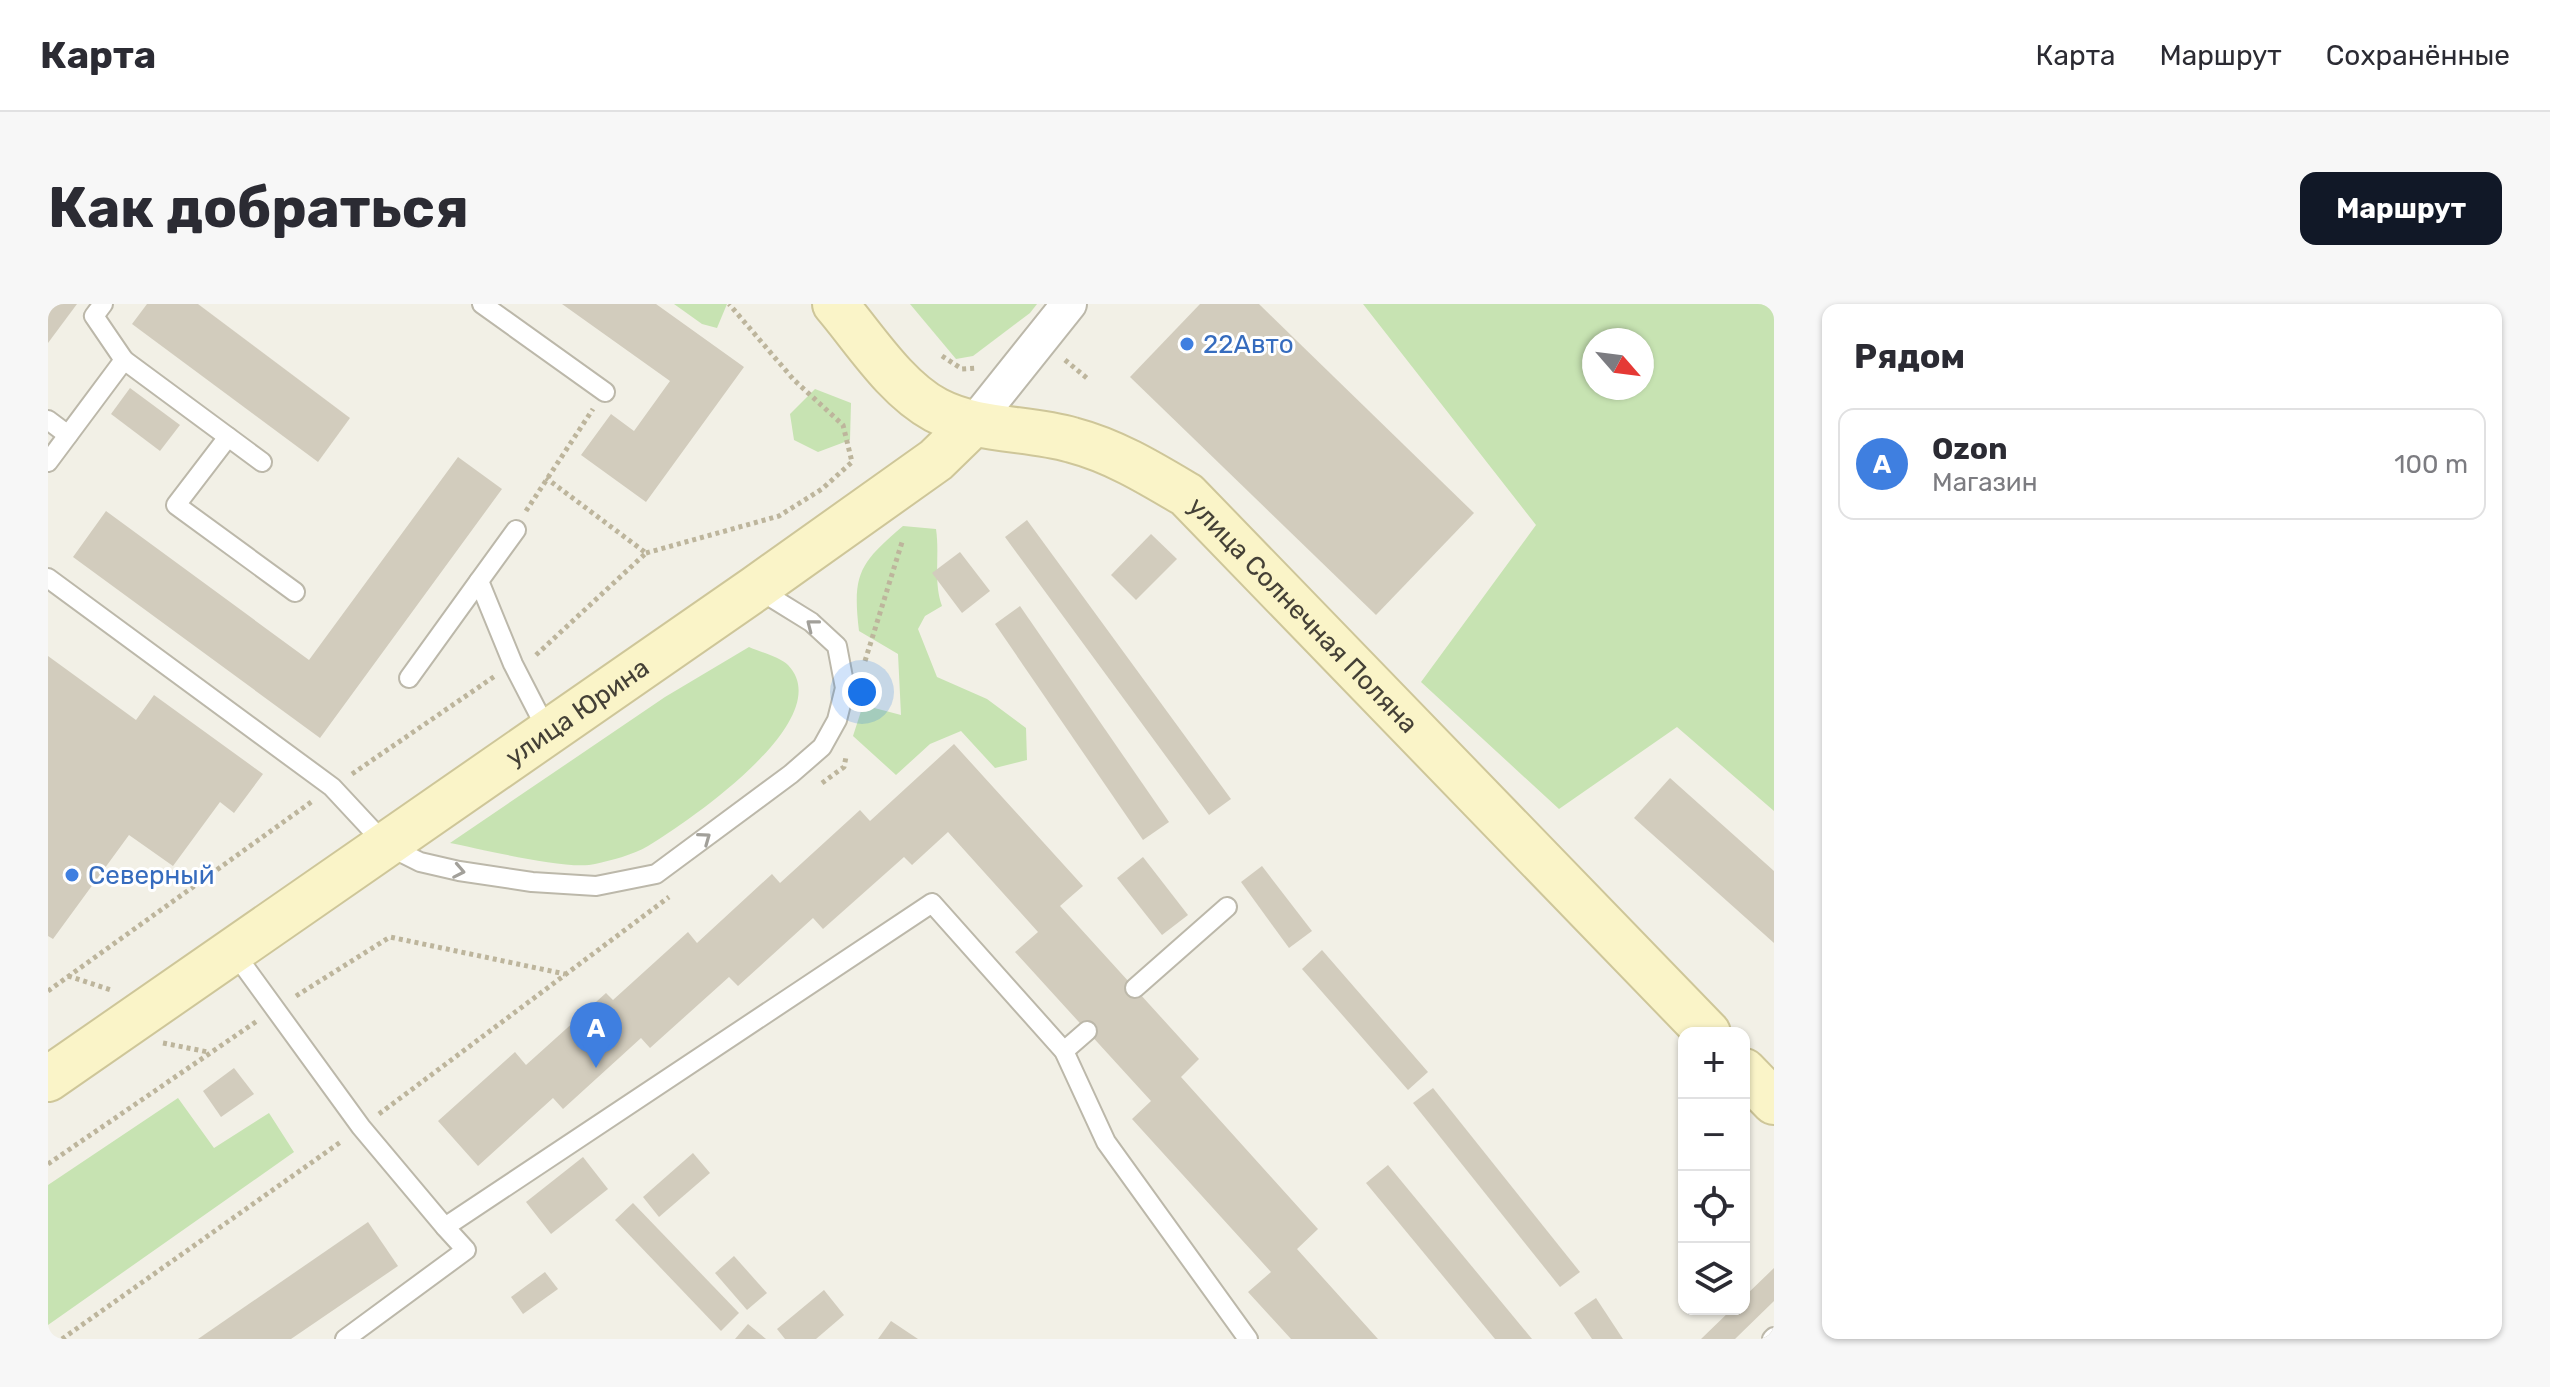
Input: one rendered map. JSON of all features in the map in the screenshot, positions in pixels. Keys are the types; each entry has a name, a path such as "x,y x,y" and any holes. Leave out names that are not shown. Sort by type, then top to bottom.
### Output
{"street":[{"name":"улица Солнечная Поляна","path":"835,304 910,391 935,409 973,424 1071,439 1124,458 1187,495 1702,1027"},
{"name":"улица Юрина","path":"48,1079 936,460 973,424 1069,304"},
{"path":"1750,1077 1774,1102"}],"lane":[{"path":"103,304 94,316 124,360 262,462"},
{"path":"482,304 605,392"},
{"path":"48,462 124,360"},
{"path":"48,420 68,435"},
{"path":"228,437 176,505 295,592"},
{"path":"409,678 516,530"},
{"path":"48,578 332,787 386,845 420,862 532,882 596,886 656,874 791,774 822,747 837,720 845,688 837,646 811,622 756,588"},
{"path":"479,581 513,664 548,732"},
{"path":"445,1227 932,903 1064,1051 1106,1142 1248,1339"},
{"path":"1135,988 1227,907"},
{"path":"233,951 361,1127 466,1250 345,1339"},
{"path":"1064,1051 1087,1031"}],"path":[{"path":"551,640 646,553 779,516 822,489 852,462 843,425 794,380 729,304"},
{"path":"516,530 546,478 605,392"},
{"path":"546,478 646,553"},
{"path":"863,667 903,539"},
{"path":"48,991 332,787 513,664"},
{"path":"819,786 844,767 847,753"},
{"path":"62,1339 361,1127 680,889"}],"green space":[{"path":"674,304 727,304 717,328 702,324"},
{"path":"910,304 1037,304 1030,313 973,356 956,359"},
{"path":"1363,304 1774,304 1774,811 1677,727 1559,809 1421,682 1536,525"},
{"path":"815,389 851,403 850,440 818,452 794,440 790,414"},
{"path":"903,526 936,529 938,587 942,606 925,616 918,629 937,677 987,699 1026,728 1027,760 995,768 961,731 930,744 896,775 853,736 863,705 901,715 898,654 859,631 857,595 862,571 868,560"},
{"path":"749,647 788,665 798,687 793,713 777,740 752,767 723,793 667,834 629,855 583,865 546,862 450,843 665,697"},
{"path":"178,1098 214,1148 269,1113 294,1152 48,1325 48,1185"}],"building":[{"path":"48,304 77,304 48,343"},
{"path":"147,304 198,304 350,418 318,462 132,324"},
{"path":"562,304 656,304 744,367 646,502 581,455 611,414 634,431 670,381"},
{"path":"1200,304 1259,304 1474,513 1376,615 1130,377"},
{"path":"130,388 180,425 160,451 111,414"},
{"path":"458,457 502,489 320,738 73,557 106,511 309,660"},
{"path":"1027,520 1231,799 1209,815 1005,537"},
{"path":"1151,534 1177,559 1136,600 1111,575"},
{"path":"960,552 990,591 962,613 932,573"},
{"path":"1020,606 1169,822 1143,840 995,624"},
{"path":"48,656 136,720 154,695 263,774 234,813 220,802 173,866 129,835 53,939 48,936"},
{"path":"954,744 1083,886 1060,906 1199,1059 1181,1077 1318,1229 1297,1249 1378,1339 1291,1339 1248,1292 1271,1272 1132,1119 1151,1101 1015,952 1038,932 948,832 912,865 904,857 823,929 813,918 738,986 729,977 650,1048 641,1038 563,1109 553,1098 478,1166 438,1121 515,1052 526,1065 606,993 613,1000 688,932 697,943 772,874 780,883 860,810 870,821"},
{"path":"1670,778 1774,871 1774,943 1634,818"},
{"path":"1143,857 1188,915 1162,935 1117,878"},
{"path":"1262,866 1312,931 1289,948 1241,882"},
{"path":"1322,950 1428,1072 1408,1090 1302,969"},
{"path":"234,1068 254,1094 221,1117 203,1091"},
{"path":"1433,1088 1580,1272 1560,1287 1413,1103"},
{"path":"693,1153 710,1173 659,1217 643,1197"},
{"path":"583,1157 608,1189 551,1234 526,1202"},
{"path":"1388,1165 1532,1339 1495,1339 1366,1183"},
{"path":"633,1203 739,1313 721,1331 615,1220"},
{"path":"368,1222 398,1266 291,1339 198,1339"},
{"path":"734,1256 767,1293 747,1310 715,1273"},
{"path":"1774,1268 1774,1301 1735,1339 1701,1339 1726,1315 1750,1315 1750,1291"},
{"path":"545,1272 558,1289 523,1314 511,1297"},
{"path":"824,1290 844,1315 816,1339 785,1339 777,1329"},
{"path":"1596,1298 1623,1339 1592,1339 1574,1313"},
{"path":"891,1321 918,1339 878,1339"},
{"path":"748,1324 766,1339 735,1339"}],"place":[{"name":"22Авто","path":"1187,344"},
{"name":"Северный","path":"72,875"},
{"name":"Ozon","path":"596,1068"}]}
